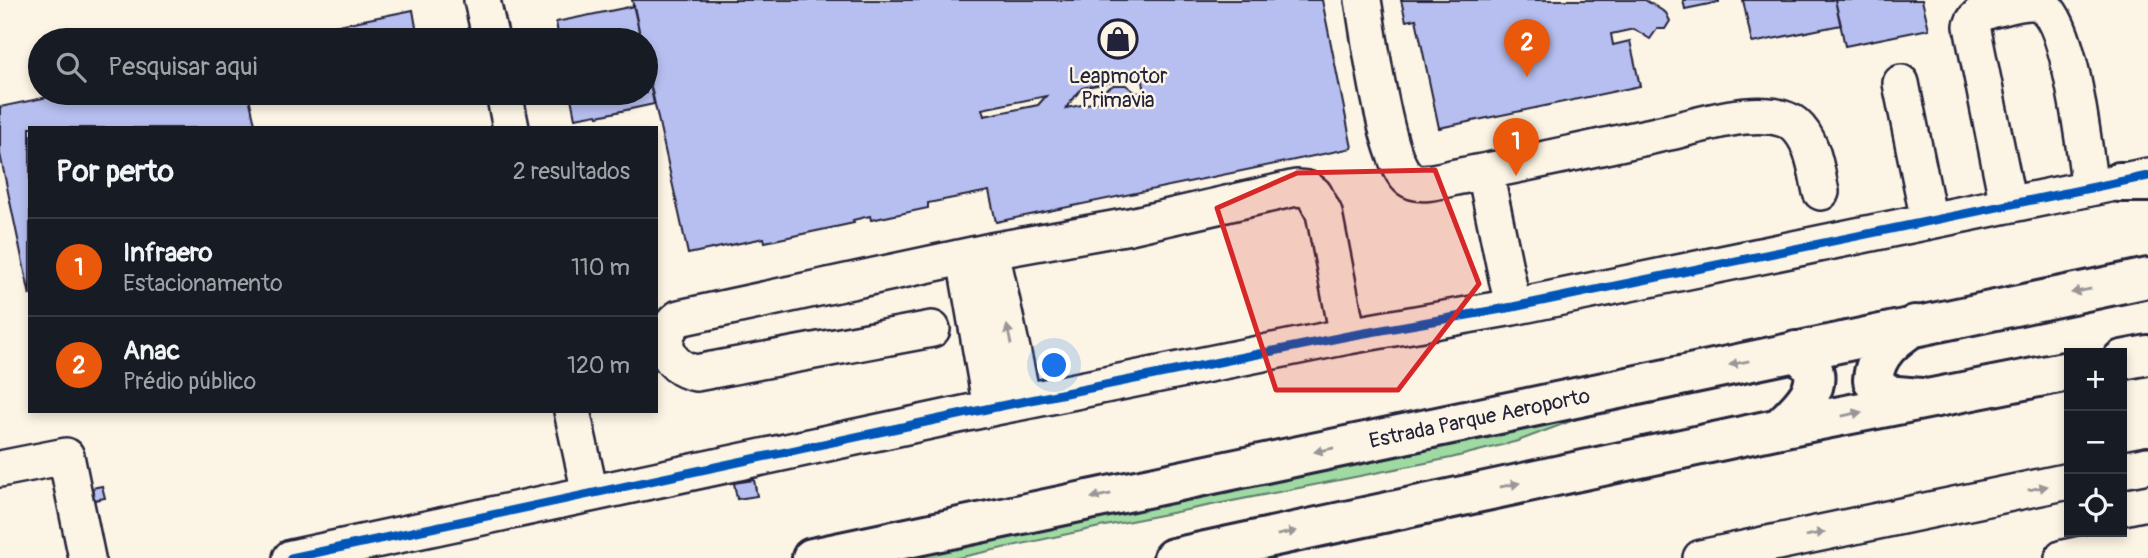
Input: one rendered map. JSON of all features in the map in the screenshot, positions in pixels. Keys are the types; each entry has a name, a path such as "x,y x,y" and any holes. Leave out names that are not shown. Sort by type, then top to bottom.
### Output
{"main road":[{"name":"Estrada Parque Aeroporto","path":"812,558 2148,278"},
{"path":"1915,325 1892,341 1880,355 1874,369 1874,380 1885,395 1930,399"},
{"path":"1780,428 1811,392 1811,366 1796,351"},
{"path":"2127,359 2148,355"},
{"path":"1173,558 1780,428 2064,372"}],"street":[{"path":"482,0 488,28"},
{"path":"1363,0 1384,114 1399,165 1413,182 1424,183 1485,172 1716,122 1771,116 1793,122 1807,139 1821,192"},
{"path":"291,558 1007,405 1348,336 1513,307 2126,182 2075,96 2059,28 2048,10 2037,2 2027,1 1981,14 1974,19 1972,26 2008,205"},
{"path":"1901,83 1929,221"},
{"path":"506,105 511,126"},
{"path":"1485,172 1513,307"},
{"path":"932,329 696,373 684,371 674,363 667,351 666,336 670,325 679,318 1130,226 1296,188 1307,189 1319,199 1324,213 1348,336"},
{"path":"978,255 1007,405"},
{"path":"572,413 590,493"},
{"path":"0,469 66,456 88,558"},
{"path":"2127,469 2148,465"},
{"path":"1701,558 2064,482"},
{"path":"2063,558 2148,540"}],"highlighted area":[{"path":"1435,170 1479,284 1398,390 1276,390 1217,208 1297,173"}],"green space":[{"path":"1587,415 1518,441 1451,458 957,558 850,558"}],"building":[{"path":"632,0 1322,0 1352,148 996,222 989,191 928,203 928,208 871,220 870,216 853,220 854,223 765,242 764,238 688,254 655,105 658,105 658,28 638,28","holes":["1142,76 1145,92 1136,93 1126,85 1114,85 1105,90 1101,96 1102,101 1066,108 1082,88","1046,96 1038,105 984,116 982,109"]},
{"path":"1401,0 1645,0 1666,13 1670,21 1665,29 1657,29 1650,39 1634,29 1611,34 1613,45 1630,41 1640,86 1439,128 1416,19 1406,21"},
{"path":"1683,0 1719,0 1719,2 1685,9"},
{"path":"1743,0 1835,0 1841,25 1752,43"},
{"path":"1835,0 1922,0 1929,29 1845,46"},
{"path":"634,6 639,28 557,28 556,22"},
{"path":"413,10 416,28 324,28"},
{"path":"28,101 28,105 251,105 256,126 28,126 28,287 0,154 0,107"},
{"path":"572,105 649,105 598,116 575,118"},
{"path":"754,480 757,496 737,499 734,483"},
{"path":"102,486 105,498 94,500 92,488"}],"cycle path":[{"path":"291,558 991,408 1348,336 1513,307 2148,176"}],"place":[{"name":"Leapmotor Primavia","path":"1118,39"},
{"name":"Anac","path":"1527,77"},
{"name":"Infraero","path":"1516,176"}]}
